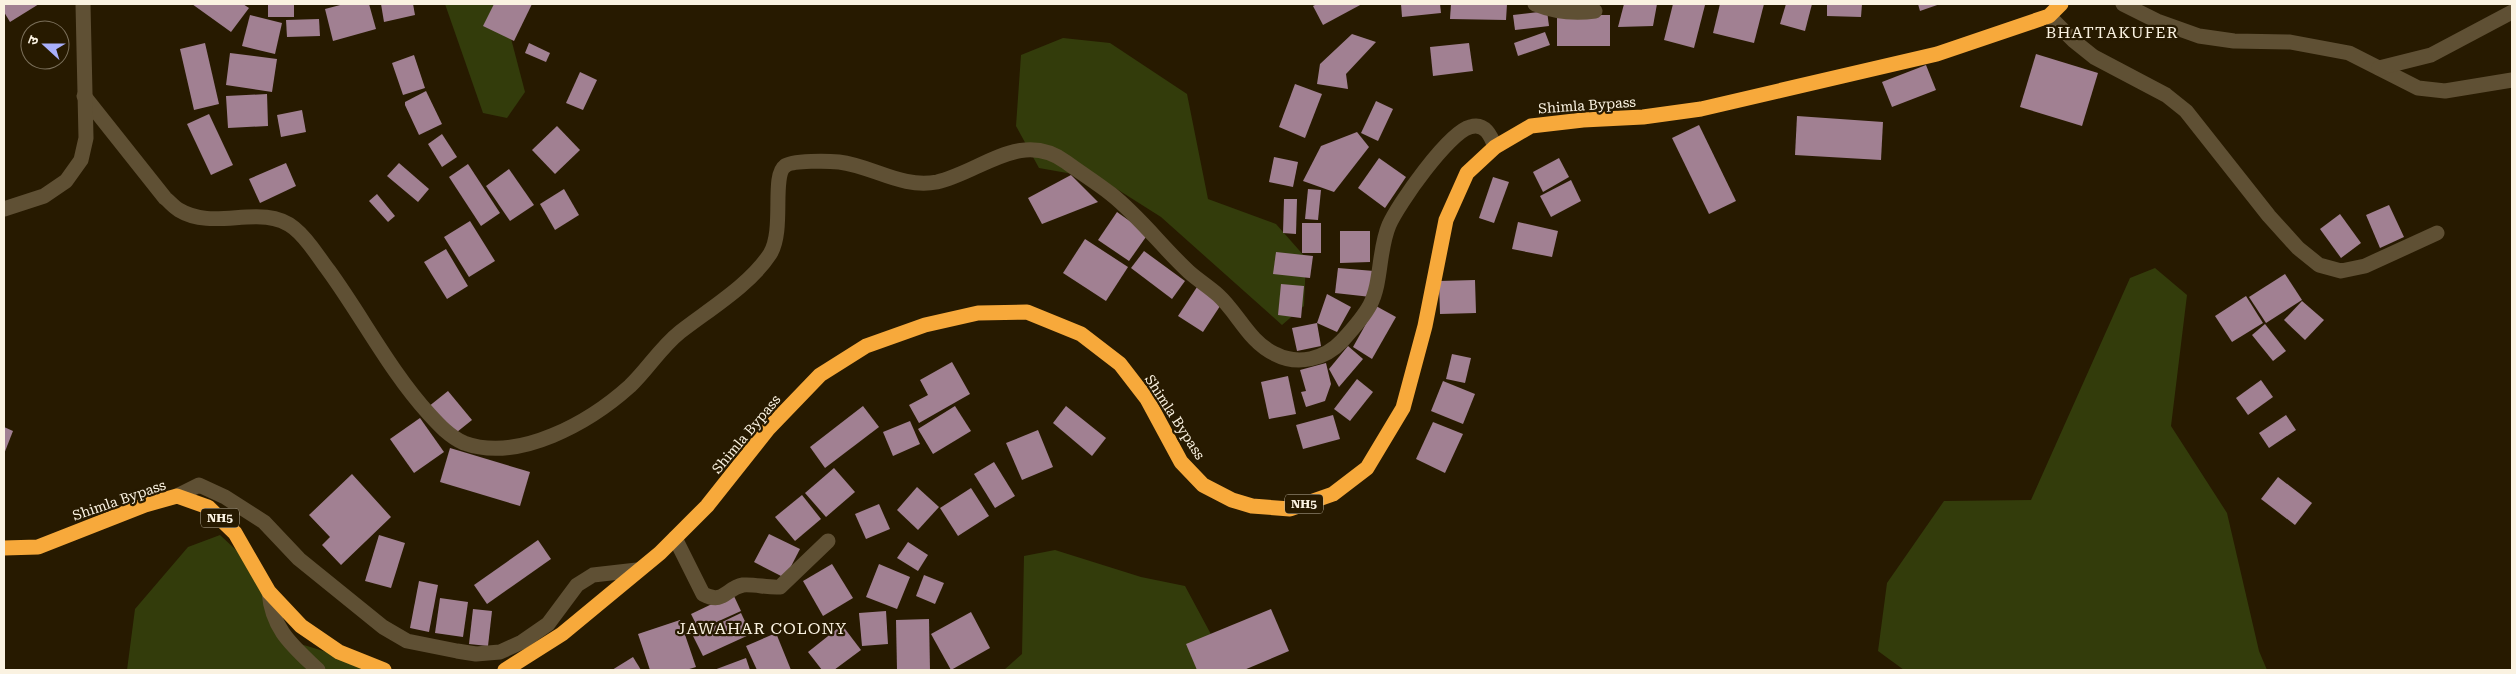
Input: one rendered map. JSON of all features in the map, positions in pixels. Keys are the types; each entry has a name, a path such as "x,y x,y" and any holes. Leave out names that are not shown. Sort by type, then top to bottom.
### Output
{"highway":[{"name":"Shimla Bypass","path":"505,670 562,634 675,538 707,506 768,429 820,375 866,346 925,325 978,313 1027,312 1080,334 1120,364 1146,399 1181,462 1203,485 1232,500 1252,506 1290,509 1333,494 1367,468 1403,408 1425,326 1446,220 1467,173 1496,147 1531,126 1583,120 1642,117 1701,109 1937,54 2050,16 2061,4"},
{"name":"Shimla Bypass","path":"4,548 38,547 145,505 177,496 208,507 235,533 269,592 301,626 339,652 384,670"}],"street":[{"path":"4,209 44,196 66,182 81,160 86,138 84,4"},
{"path":"1535,4 1579,13 1595,11"},
{"path":"2123,4 2157,21 2199,36 2234,41 2290,42 2349,53 2418,88 2445,91 2512,80"},
{"path":"2379,68 2431,55 2512,12"},
{"path":"2050,16 2074,41 2094,56 2166,95 2186,111 2269,216 2298,248 2319,265 2341,271 2365,266 2437,233"},
{"path":"84,96 165,198 179,210 198,218 220,220 247,217 271,218 290,224 304,237 346,295 412,395 440,426 457,441 483,449 514,448 536,442 573,425 607,405 634,383 676,335 709,312 750,276 768,257 776,242 779,222 779,174 784,166 792,163 838,162 912,184 938,182 1013,150 1038,150 1062,158 1112,195 1189,272 1222,298 1254,338 1274,354 1293,360 1314,359 1335,348 1356,325 1372,303 1377,285 1380,254 1390,223 1409,190 1454,137 1468,127 1479,127 1489,132 1496,147"},
{"path":"177,496 199,485 225,497 264,522 299,559 383,627 407,641 476,654 500,652 522,642 548,624 577,585 593,575 637,570"},
{"path":"675,538 703,594 711,598 719,598 742,585 780,586 828,540"},
{"path":"269,592 270,608 276,624 289,642 318,670"}],"green space":[{"path":"445,4 502,4 525,92 507,118 483,113"},
{"path":"1063,38 1110,43 1187,94 1208,199 1276,224 1306,258 1304,306 1282,325 1161,217 1101,179 1039,168 1016,126 1021,55"},
{"path":"2155,268 2187,295 2171,426 2227,513 2259,651 2267,670 1904,670 1878,651 1887,583 1944,501 2031,500 2130,278"},
{"path":"220,535 250,563 284,639 373,666 377,670 127,670 135,609 188,547"},
{"path":"1055,550 1141,577 1185,586 1220,651 1220,670 1004,670 1022,654 1024,556"}],"building":[{"path":"4,4 39,4 10,22 4,12"},
{"path":"192,4 243,4 249,8 231,32"},
{"path":"268,4 294,4 294,17 268,17"},
{"path":"344,4 369,4 376,29 333,41 325,9"},
{"path":"381,4 413,4 415,15 384,22"},
{"path":"494,4 532,4 514,41 483,26"},
{"path":"1317,4 1362,4 1323,25 1313,6"},
{"path":"1401,4 1440,4 1441,13 1402,17"},
{"path":"1451,4 1507,4 1506,20 1450,19"},
{"path":"1624,4 1657,4 1653,26 1618,27"},
{"path":"1673,4 1705,5 1694,48 1664,40"},
{"path":"1720,4 1764,4 1754,43 1713,33"},
{"path":"1786,4 1812,4 1805,31 1780,24"},
{"path":"1827,4 1862,4 1861,17 1827,16"},
{"path":"1918,4 1940,4 1920,11"},
{"path":"1547,11 1549,26 1515,30 1513,15"},
{"path":"250,15 282,23 275,54 242,46"},
{"path":"1557,15 1610,15 1610,46 1557,46"},
{"path":"319,19 320,36 287,37 286,20"},
{"path":"1545,32 1550,45 1518,56 1514,43"},
{"path":"1352,34 1376,42 1346,74 1348,89 1317,84 1320,64"},
{"path":"205,43 219,104 194,110 180,49"},
{"path":"529,43 550,53 546,62 525,53"},
{"path":"1469,43 1473,71 1433,76 1430,47"},
{"path":"230,53 277,59 272,92 226,85"},
{"path":"2036,54 2098,73 2082,126 2020,107"},
{"path":"414,55 425,88 403,95 392,63"},
{"path":"1926,65 1936,90 1892,107 1882,82"},
{"path":"580,72 597,80 583,110 566,103"},
{"path":"1295,84 1322,94 1305,138 1279,127"},
{"path":"426,91 442,124 419,135 405,102"},
{"path":"267,94 268,126 228,128 226,96"},
{"path":"1376,101 1393,109 1378,141 1361,133"},
{"path":"302,110 306,132 281,137 277,115"},
{"path":"209,114 233,165 211,175 187,124"},
{"path":"1797,116 1883,122 1881,160 1795,155"},
{"path":"1699,125 1736,201 1709,214 1672,138"},
{"path":"557,126 580,150 555,174 532,150"},
{"path":"1357,132 1369,147 1334,192 1303,181 1321,146"},
{"path":"442,134 457,157 442,167 428,144"},
{"path":"1274,157 1298,162 1293,187 1269,182"},
{"path":"1379,158 1406,177 1385,208 1358,188"},
{"path":"1559,158 1569,177 1543,192 1533,172"},
{"path":"286,163 296,186 260,203 249,179"},
{"path":"399,163 429,189 418,202 387,176"},
{"path":"468,164 500,213 481,226 449,177"},
{"path":"509,169 534,205 510,221 486,186"},
{"path":"1071,175 1098,202 1042,224 1028,198"},
{"path":"1493,177 1509,182 1494,223 1479,218"},
{"path":"1571,180 1581,201 1551,217 1540,196"},
{"path":"564,189 579,215 555,230 540,204"},
{"path":"1308,189 1321,190 1318,220 1305,219"},
{"path":"377,194 395,216 388,222 369,201"},
{"path":"1284,199 1297,199 1296,234 1283,233"},
{"path":"2389,205 2404,237 2380,248 2366,215"},
{"path":"1117,212 1148,234 1129,261 1098,240"},
{"path":"2340,214 2361,243 2341,258 2320,229"},
{"path":"470,221 495,261 469,277 444,237"},
{"path":"1518,222 1558,231 1552,257 1512,249"},
{"path":"1302,223 1321,223 1321,253 1302,253"},
{"path":"1340,231 1370,231 1370,262 1340,263"},
{"path":"1085,239 1128,267 1106,301 1063,273"},
{"path":"446,249 468,286 447,299 424,262"},
{"path":"1144,251 1185,281 1172,299 1131,268"},
{"path":"1276,252 1313,256 1310,278 1273,274"},
{"path":"1338,268 1374,271 1371,297 1335,293"},
{"path":"2285,274 2302,300 2266,323 2249,297"},
{"path":"1475,280 1476,313 1440,314 1439,281"},
{"path":"1281,284 1304,286 1301,318 1278,315"},
{"path":"1197,287 1222,303 1203,332 1178,316"},
{"path":"1327,294 1351,307 1337,332 1317,323"},
{"path":"2246,296 2263,323 2232,342 2215,316"},
{"path":"2302,301 2324,320 2305,340 2284,320"},
{"path":"1376,306 1396,317 1372,359 1353,347"},
{"path":"1317,323 1321,346 1297,351 1292,328"},
{"path":"2265,324 2286,351 2273,361 2252,335"},
{"path":"1348,346 1363,359 1339,387 1329,369"},
{"path":"1452,354 1471,358 1465,383 1446,379"},
{"path":"952,362 970,394 919,423 909,405 928,395 920,380"},
{"path":"1326,363 1331,384 1325,401 1306,407 1301,392 1306,391 1300,370"},
{"path":"1288,376 1296,414 1269,419 1261,382"},
{"path":"1357,379 1373,392 1350,421 1334,409"},
{"path":"2261,380 2273,397 2248,415 2236,398"},
{"path":"1443,381 1475,394 1463,424 1431,411"},
{"path":"448,391 472,420 452,436 428,407"},
{"path":"863,406 879,427 825,468 810,447"},
{"path":"955,406 971,431 933,454 918,429"},
{"path":"1066,406 1106,438 1092,456 1053,423"},
{"path":"1333,415 1340,439 1303,449 1296,425"},
{"path":"2286,415 2296,430 2269,448 2259,433"},
{"path":"420,418 444,452 414,473 390,439"},
{"path":"910,421 920,444 893,456 883,432"},
{"path":"1433,422 1463,434 1445,473 1416,459"},
{"path":"4,427 13,431 4,454"},
{"path":"1038,430 1053,467 1022,480 1006,443"},
{"path":"450,448 530,472 520,506 440,482"},
{"path":"994,462 1015,496 995,508 974,474"},
{"path":"834,468 855,492 826,517 805,493"},
{"path":"352,474 391,517 341,565 322,545 330,537 309,515"},
{"path":"2278,477 2312,503 2295,525 2261,499"},
{"path":"917,487 939,507 918,530 897,510"},
{"path":"971,488 989,516 958,536 940,508"},
{"path":"802,495 821,519 795,541 775,517"},
{"path":"879,504 890,529 866,539 855,514"},
{"path":"769,534 800,549 785,578 754,562"},
{"path":"379,535 405,543 391,588 365,581"},
{"path":"538,540 551,559 487,604 474,585"},
{"path":"908,542 928,555 918,571 897,558"},
{"path":"832,564 853,598 823,616 803,581"},
{"path":"879,564 910,577 897,609 866,597"},
{"path":"924,575 944,583 935,604 916,596"},
{"path":"419,581 438,585 429,632 410,628"},
{"path":"733,594 741,611 699,630 691,614"},
{"path":"440,598 468,602 463,637 435,633"},
{"path":"473,609 492,611 488,646 469,644"},
{"path":"1271,609 1289,651 1244,670 1197,670 1186,644"},
{"path":"886,611 888,644 862,646 859,613"},
{"path":"971,612 990,648 951,670 931,634"},
{"path":"741,613 751,634 703,656 693,636"},
{"path":"929,619 930,670 897,670 896,620"},
{"path":"680,620 696,667 686,670 650,670 638,634"},
{"path":"842,625 861,650 834,670 822,670 808,652"},
{"path":"776,633 791,670 757,670 746,646"},
{"path":"633,657 641,670 612,670"},
{"path":"746,658 750,670 714,670"}],"district":[{"name":"BHATTAKUFER","path":"2112,32"},
{"name":"JAWAHAR COLONY","path":"762,628"}]}
